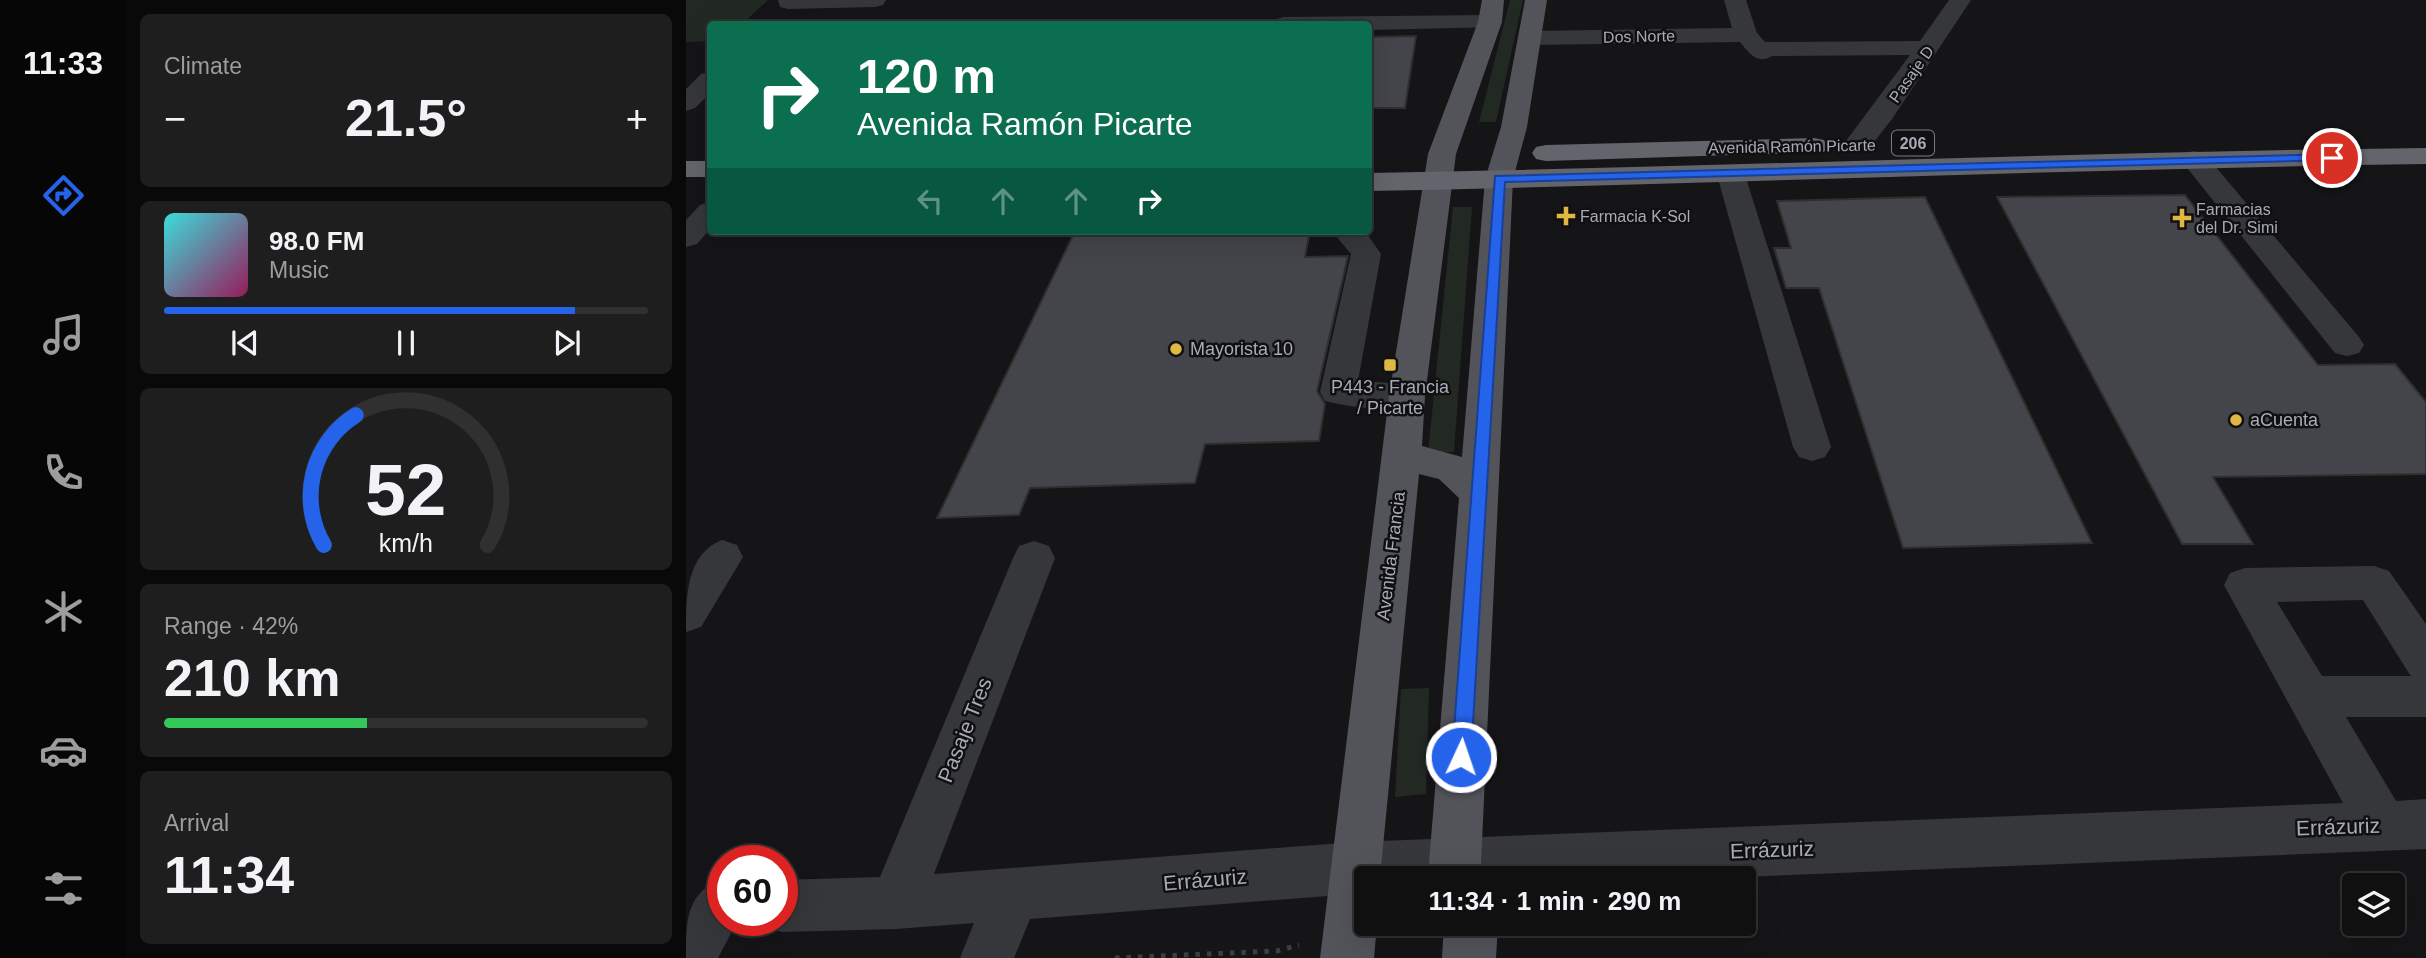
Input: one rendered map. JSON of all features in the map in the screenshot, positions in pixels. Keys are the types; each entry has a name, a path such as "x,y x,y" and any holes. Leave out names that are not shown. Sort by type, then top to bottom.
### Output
{"highway":[{"name":"Avenida Ramón Picarte","path":"1372,181 1469,162 1857,145 2328,132"},
{"name":"Avenida Ramón Picarte","path":"1469,162 1731,175 2194,159 2422,159"},
{"path":"686,169 707,169"},
{"path":"686,189 707,189"}],"main road":[{"path":"1469,162 1514,127 1536,0"},
{"path":"1457,866 1477,492 1469,162 1492,11"},
{"name":"Avenida Francia","path":"1355,866 1407,396 1469,162"},
{"path":"1402,460 1426,460 1457,468 1477,492"},
{"name":"Avenida Francia","path":"1349,944 1354,881"},
{"path":"1469,958 1470,936"}],"street":[{"path":"784,7 875,0"},
{"path":"1735,0 1758,49"},
{"name":"Pasaje D","path":"1857,145 1929,48 1960,0"},
{"path":"1332,21 1492,11"},
{"name":"Dos Norte","path":"1531,38 1758,49 1929,48"},
{"path":"686,103 707,82"},
{"path":"2194,159 2347,345"},
{"path":"1731,175 1812,447"},
{"path":"686,237 707,214"},
{"path":"1352,235 1360,242 1366,254 1338,392 1407,396"},
{"path":"686,614 722,557"},
{"name":"Pasaje Tres","path":"896,903 1034,558"},
{"path":"2404,825 2309,697 2245,585 2374,583 2426,661"},
{"path":"2309,697 2426,696"},
{"name":"Errázuriz","path":"1560,866 2404,825"},
{"name":"Errázuriz","path":"798,906 896,903 1354,868"},
{"path":"987,958 1013,895"},
{"path":"688,958 707,913"}],"path":[{"path":"1115,958 1277,951 1349,944"}],"shaded area":[{"path":"686,0 768,0 745,21 707,21 707,41 686,42"},
{"path":"1510,0 1523,0 1496,122 1479,122"},
{"path":"1453,207 1472,207 1454,452 1428,452"},
{"path":"1429,688 1426,794 1395,797 1401,689"}],"building":[{"path":"1416,36 1405,108 1372,108 1372,37"},
{"name":"aCuenta","path":"2185,195 2318,365 2395,364 2426,402 2426,474 2213,477 2253,544 2182,544 1997,197"},
{"path":"1925,197 2092,543 1903,548 1819,288 1786,288 1774,248 1791,248 1777,201"},
{"name":"Mayorista 10","path":"1073,235 1309,235 1305,257 1348,256 1317,391 1325,404 1319,441 1205,444 1195,483 1030,488 1019,515 937,518"}],"place":[{"name":"Farmacia K-Sol","path":"1566,216"},
{"name":"Farmacias del Dr. Simi","path":"2182,218"},
{"name":"Mayorista 10","path":"1176,349"},
{"name":"P443 - Francia / Picarte","path":"1390,365"},
{"name":"aCuenta","path":"2236,420"}],"route":[{"path":"1461,757 1499,179 1704,176 2194,159 2332,158"}]}
